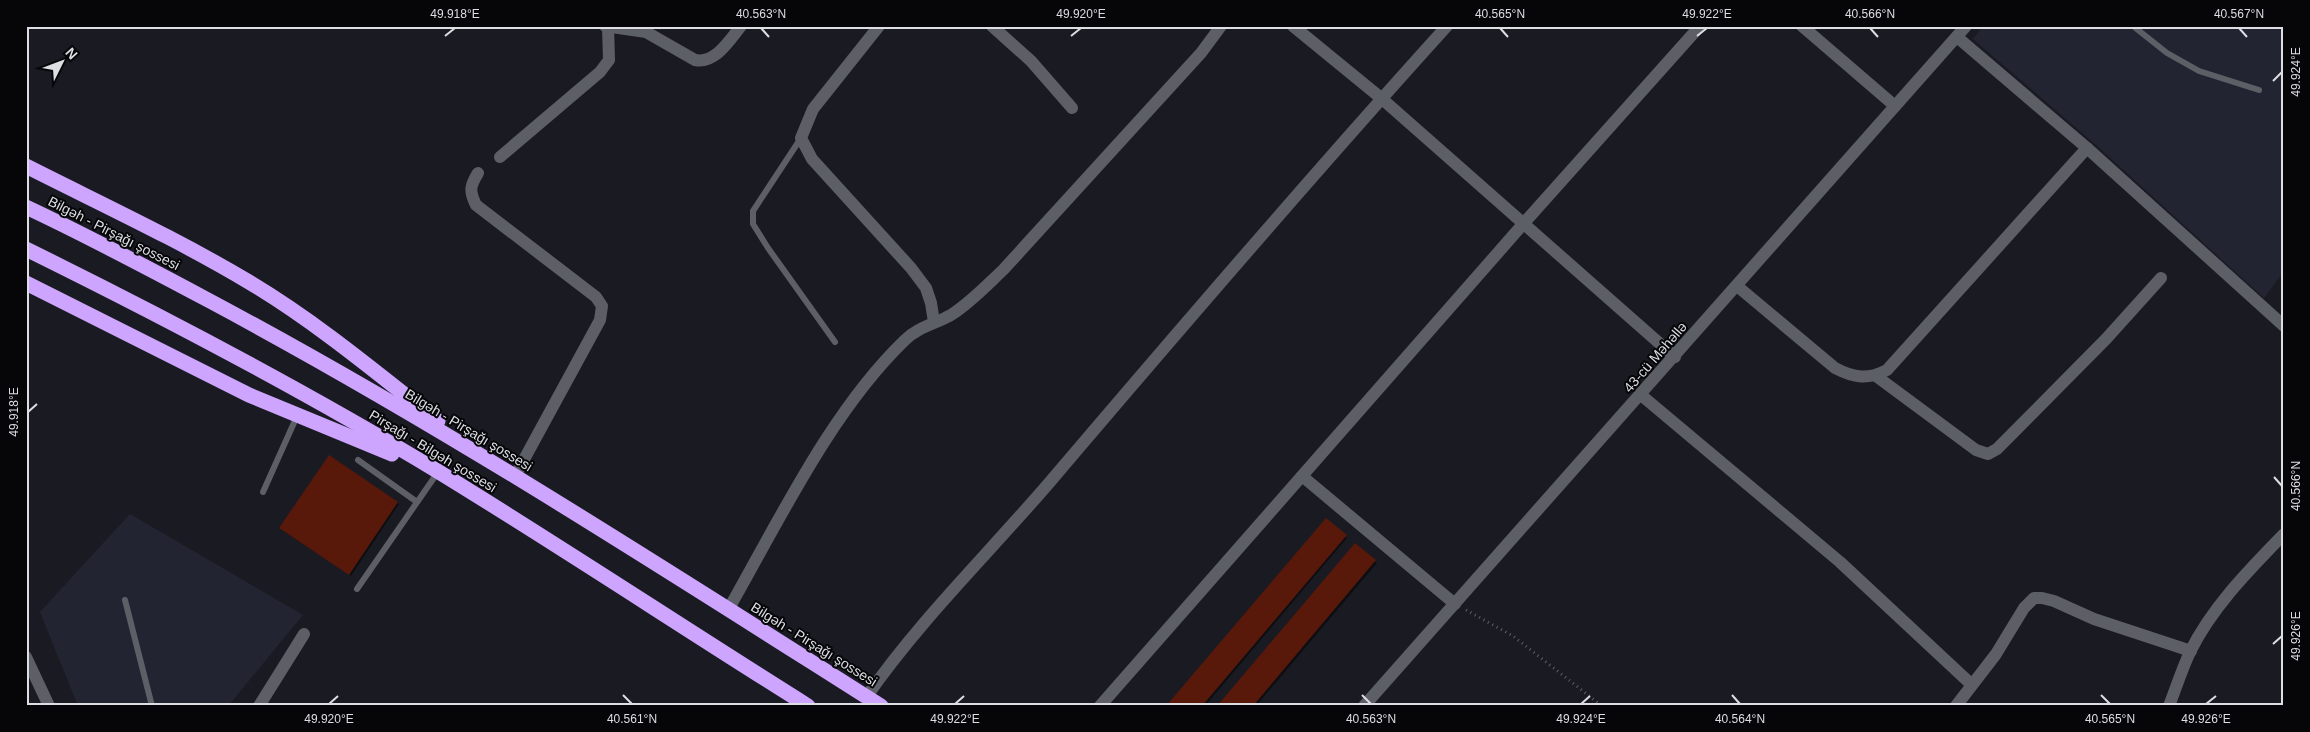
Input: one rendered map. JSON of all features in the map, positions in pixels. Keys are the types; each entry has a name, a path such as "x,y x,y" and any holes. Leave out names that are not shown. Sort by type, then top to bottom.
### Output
{"highway":[{"path":"26,166 176,241 249,282 320,329 487,459"},
{"name":"Bilgəh - Pirşağı şossesi","path":"26,208 89,237 252,323 357,382 487,459 881,706"},
{"name":"Pirşağı - Bilgəh şossesi","path":"26,249 160,315 341,415 438,472 806,705"},
{"path":"26,284 249,395 438,472"}],"street":[{"path":"500,156 600,72 610,60 606,27 646,32 695,60 704,62 712,58 741,26"},
{"path":"879,26 813,109 800,138 812,160 911,268 926,288 934,322"},
{"path":"992,26 1031,61 1072,108"},
{"path":"728,610 835,426 879,369 905,340 917,330 950,315 969,301 1003,270 1201,53 1222,26"},
{"path":"1293,26 1382,98 1675,357"},
{"path":"866,696 908,641 1036,498 1446,26"},
{"path":"1100,706 1524,223 1700,26"},
{"path":"1802,26 1895,106"},
{"name":"43-cü Məhəllə","path":"1364,706 1675,357 1966,26"},
{"path":"1957,37 2087,148 2284,326"},
{"path":"1737,286 1835,368 1849,376 1860,378 1876,376 1887,370 2087,148"},
{"path":"478,173 470,186 476,205 596,297 602,306 600,320 514,476"},
{"path":"1876,376 1976,450 1988,454 1997,449 2161,278"},
{"path":"1641,395 1840,562 1972,685"},
{"path":"1302,476 1454,604"},
{"path":"2168,706 2191,651 2207,625 2234,589 2284,534"},
{"path":"1956,706 1996,654 2024,608 2034,598 2054,600 2094,620 2191,651"},
{"path":"259,706 304,634"},
{"path":"26,657 49,706"}],"lane":[{"path":"2133,26 2166,53 2199,71 2260,90"},
{"path":"800,138 753,211 753,224 835,342"},
{"path":"264,492 297,416"},
{"path":"358,460 417,502"},
{"path":"357,589 438,472"},
{"path":"125,600 152,706"}],"path":[{"path":"1454,604 1513,636 1602,706"}],"shaded area":[{"path":"1983,26 2284,26 2284,271 2264,298 2095,144 1973,39"},
{"path":"130,514 303,615 228,706 78,706 40,612"}],"building":[{"path":"329,455 398,502 349,575 279,528"},
{"path":"1326,518 1347,535 1202,706 1166,706"},
{"path":"1355,543 1376,560 1253,706 1217,706"}]}
